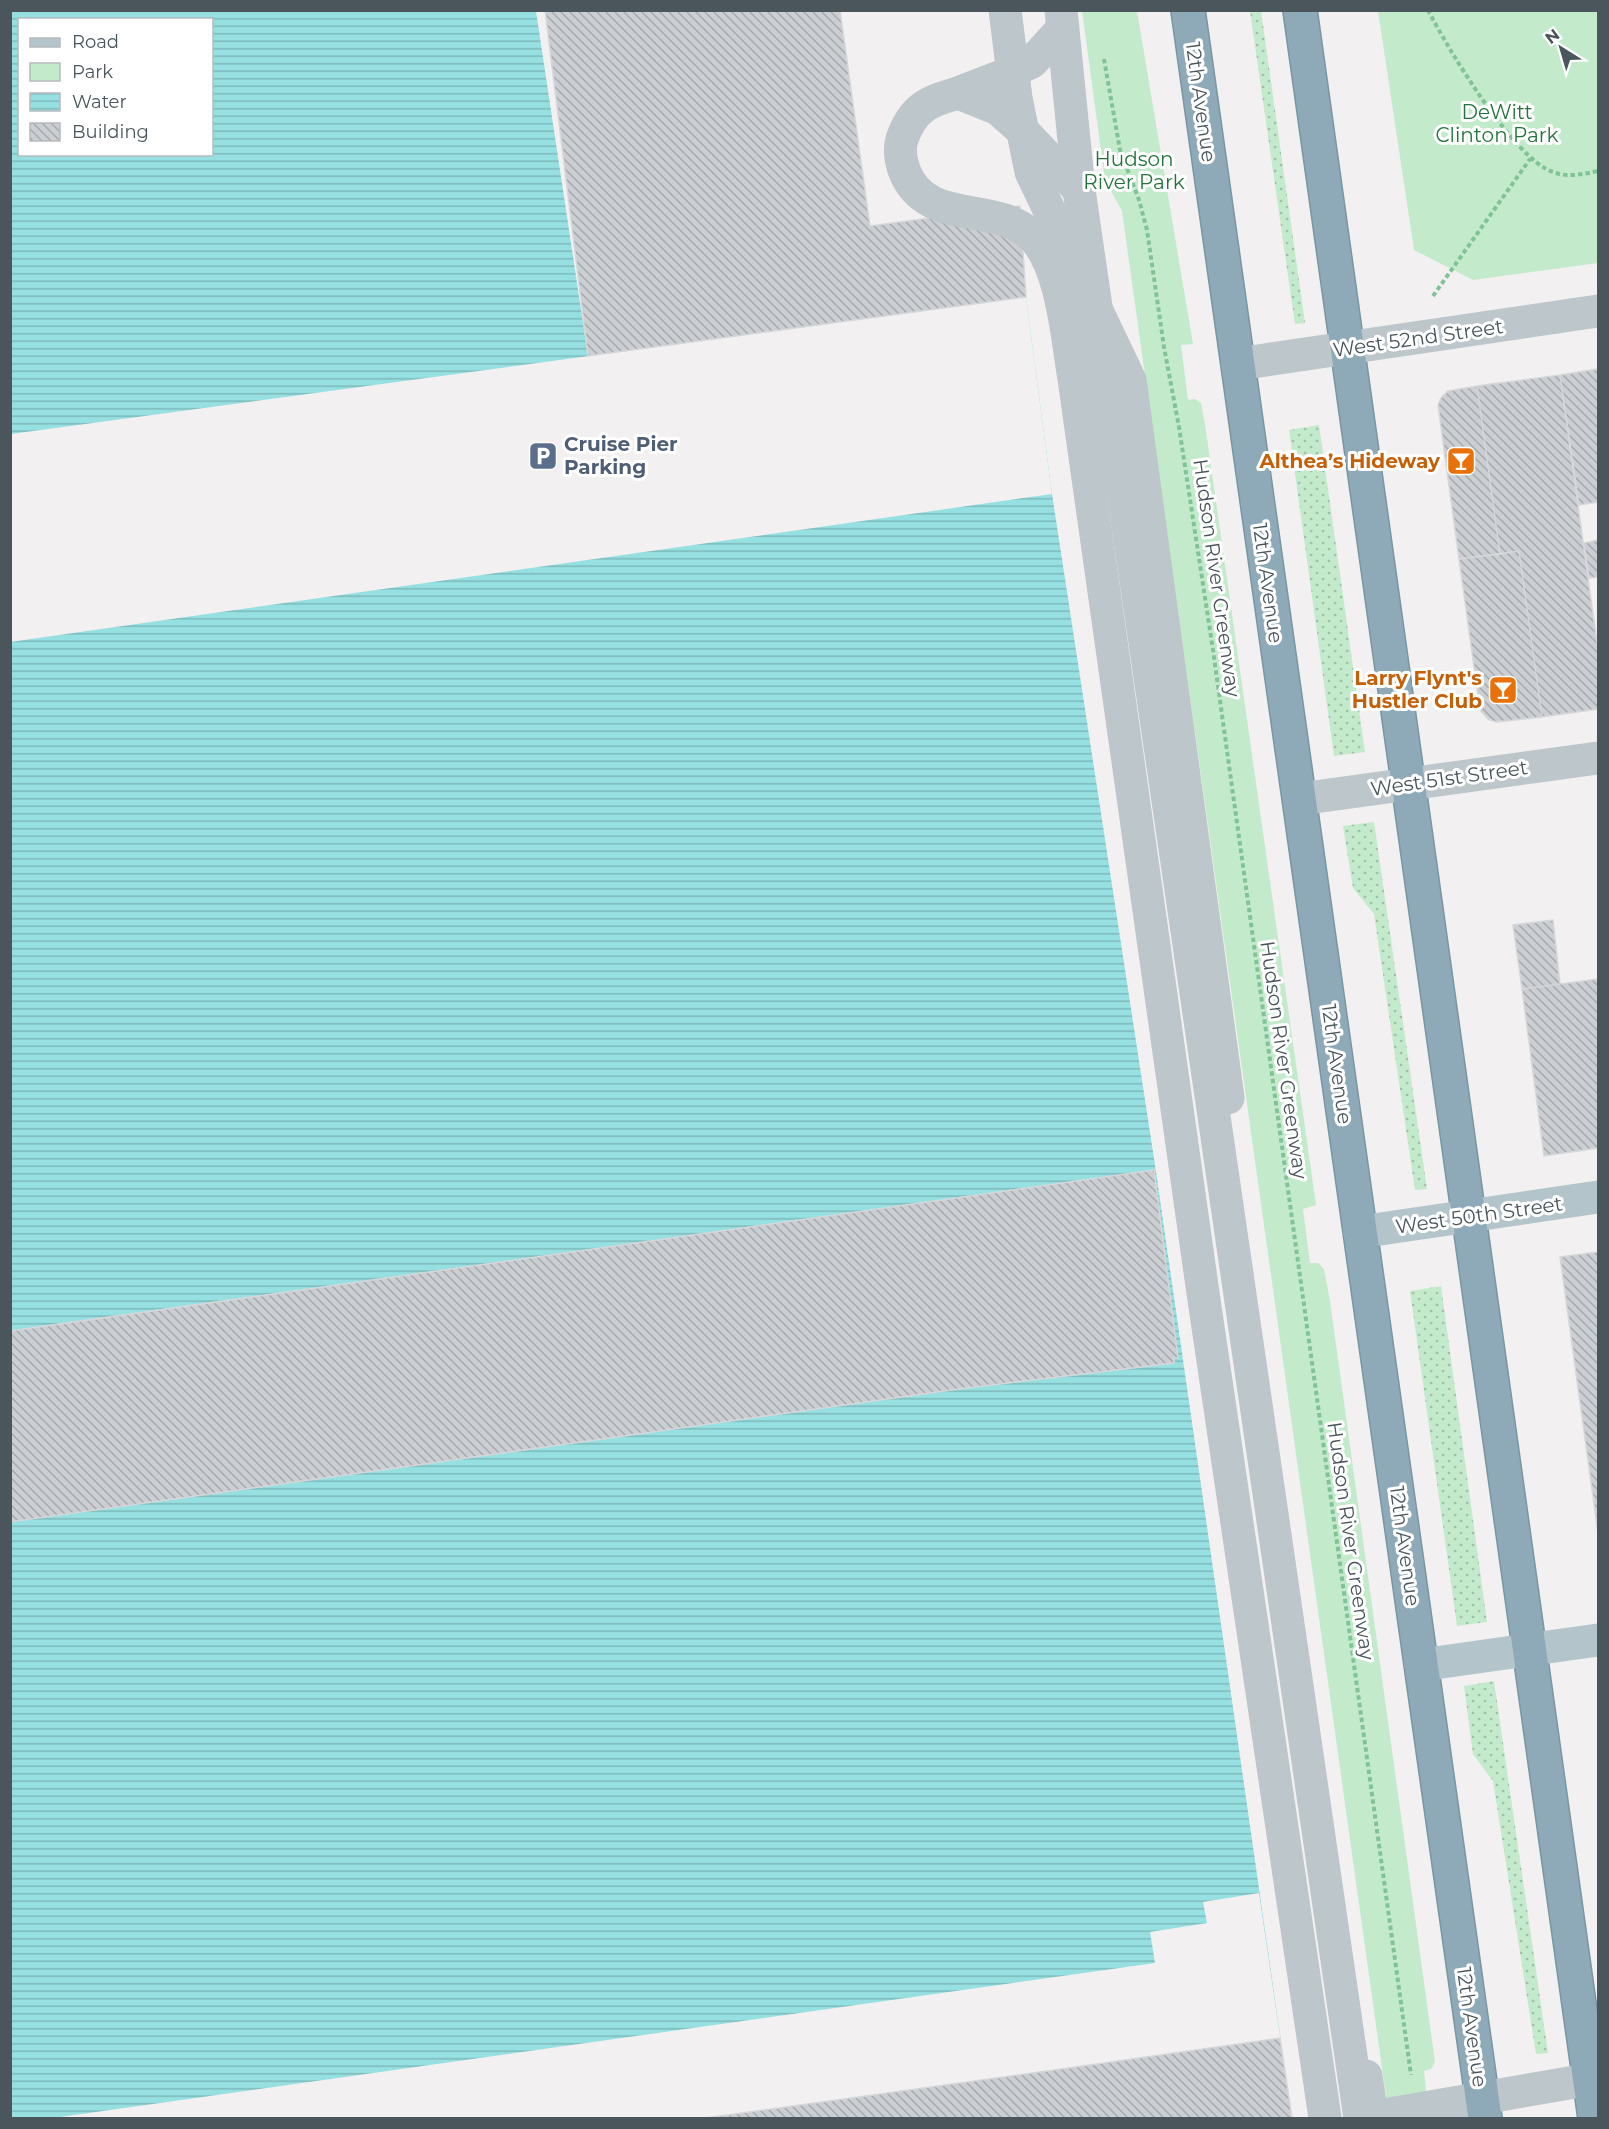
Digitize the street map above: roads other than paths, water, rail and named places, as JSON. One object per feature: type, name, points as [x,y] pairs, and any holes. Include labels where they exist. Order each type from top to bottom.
[{"type":"highway","name":"12th Avenue","points":[[1188,10],[1484,2108]]},
{"type":"highway","points":[[1300,10],[1528,1648],[1594,2079],[1595,2118]]},
{"type":"main road","name":"West 50th Street","points":[[1360,1232],[1599,1197]]},
{"type":"main road","points":[[1421,1665],[1528,1648],[1599,1640]]},
{"type":"street","points":[[1005,10],[1016,98],[1031,172],[1130,380],[1366,2118]]},
{"type":"street","points":[[1061,20],[1079,190],[1366,2118]]},
{"type":"street","points":[[1061,20],[1032,62],[958,93],[930,101],[916,112],[907,126],[900,145],[902,163],[907,178],[916,189],[939,207],[1008,221],[1029,234],[1047,258],[1059,289],[1074,378],[1206,1312],[1325,2118]]},
{"type":"street","points":[[958,93],[998,109],[1023,131],[1079,190]]},
{"type":"street","name":"West 52nd Street","points":[[1238,364],[1599,312]]},
{"type":"street","name":"West 51st Street","points":[[1300,799],[1599,758]]},
{"type":"street","points":[[1366,2118],[1415,2110],[1484,2108],[1594,2079]]},
{"type":"water","points":[[11,11],[536,11],[588,356],[1026,297],[1052,494],[1155,1165],[1292,2118],[11,2118]]},
{"type":"place","name":"Cruise Pier Parking","points":[[543,456]]},
{"type":"place","name":"Althea’s Hideway","points":[[1461,461]]},
{"type":"place","name":"Larry Flynt's Hustler Club","points":[[1503,690]]},
{"type":"park label","name":"DeWitt Clinton Park","points":[[1497,124]]},
{"type":"park label","name":"Hudson River Park","points":[[1134,170]]}]
